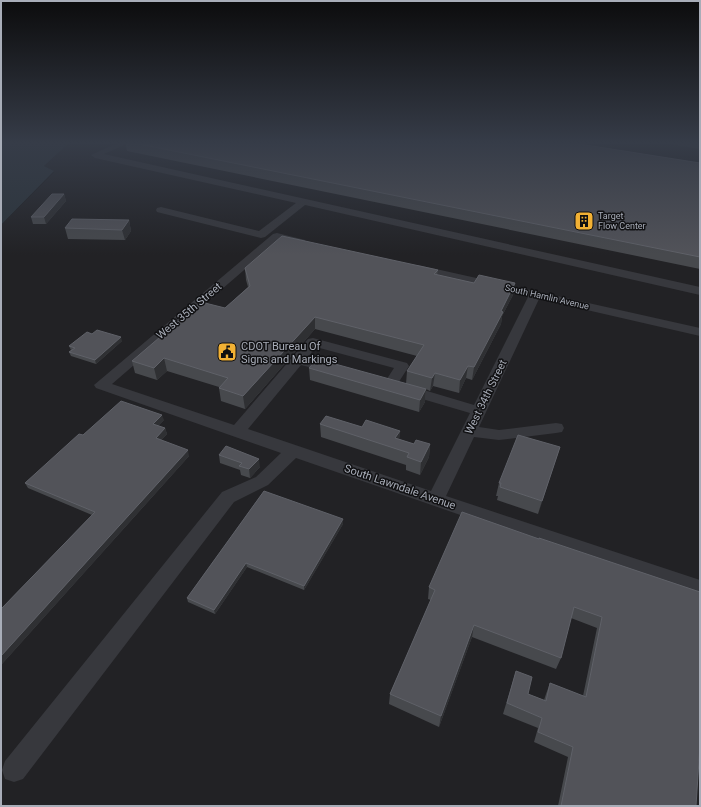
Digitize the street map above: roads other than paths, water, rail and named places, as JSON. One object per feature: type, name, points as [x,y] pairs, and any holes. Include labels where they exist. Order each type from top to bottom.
[{"type":"street","points":[[205,180],[700,291]]},
{"type":"street","points":[[161,210],[261,235],[304,202]]},
{"type":"street","name":"West 35th Street","points":[[101,385],[277,236],[315,245]]},
{"type":"street","name":"South Hamlin Avenue","points":[[406,266],[700,332]]},
{"type":"street","name":"West 34th Street","points":[[436,499],[535,295]]},
{"type":"street","points":[[237,432],[313,342],[402,366],[390,386]]},
{"type":"street","points":[[298,360],[344,373]]},
{"type":"street","points":[[374,381],[479,411]]},
{"type":"street","name":"South Lawndale Avenue","points":[[101,385],[700,589]]},
{"type":"street","points":[[469,431],[499,435],[556,428]]},
{"type":"street","points":[[14,770],[228,497],[262,481],[293,451]]},
{"type":"place","name":"Target Flow Center","points":[[584,221]]},
{"type":"place","name":"CDOT Bureau Of Signs and Markings","points":[[227,352]]}]
